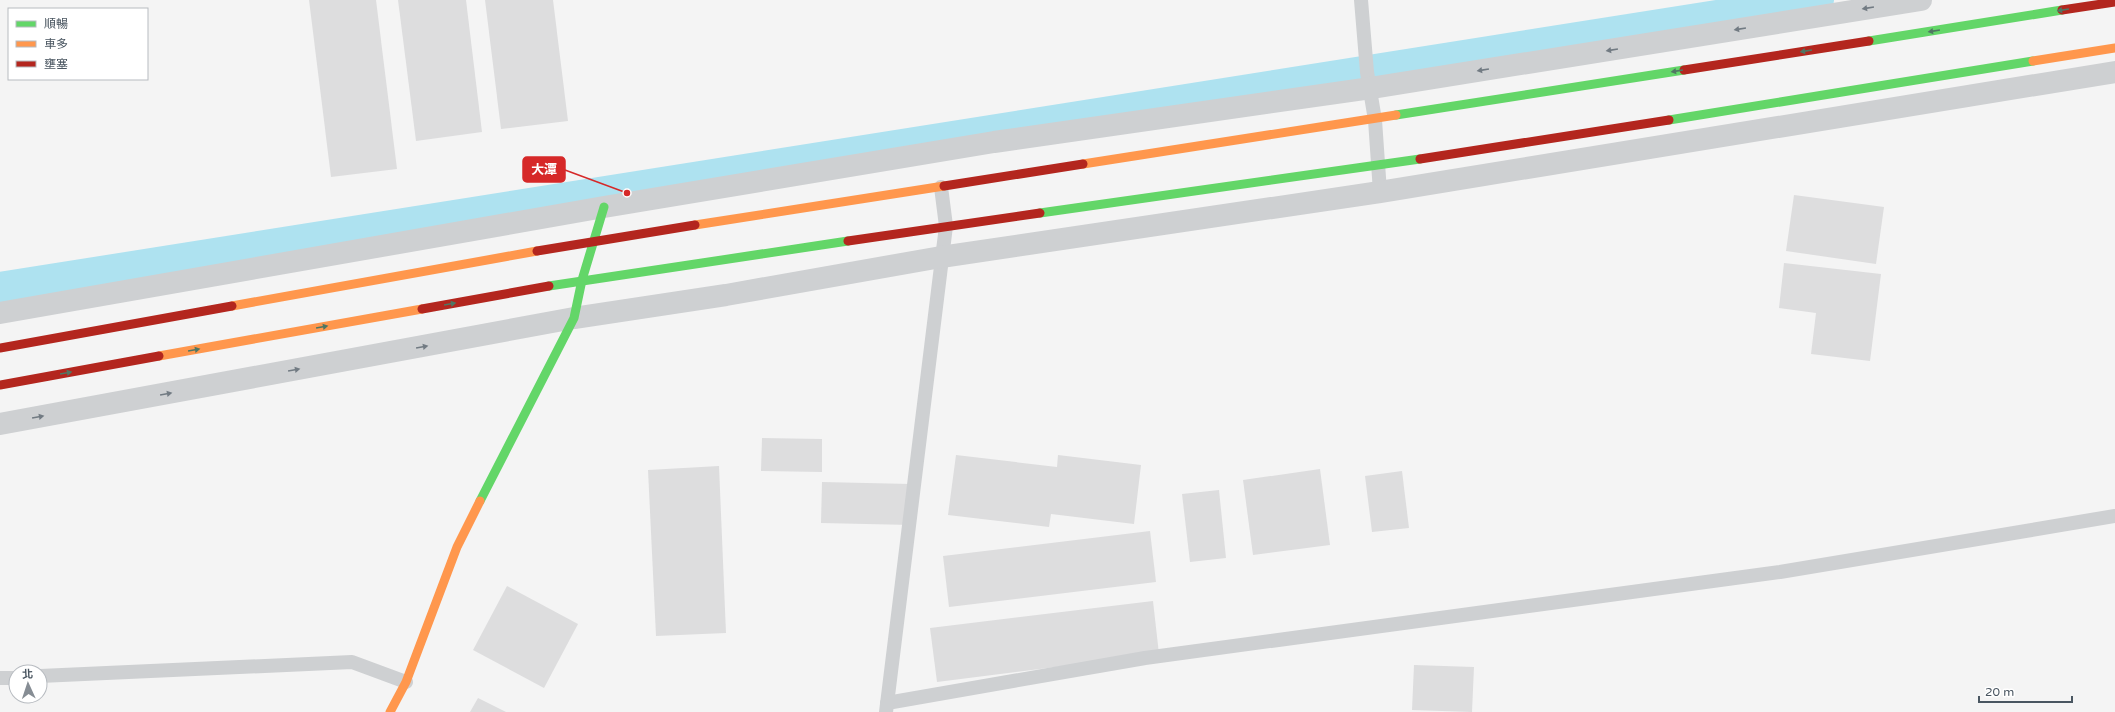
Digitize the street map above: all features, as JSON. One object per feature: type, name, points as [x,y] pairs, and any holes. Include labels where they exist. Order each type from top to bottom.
[{"type":"main road","points":[[0,348],[593,241],[1375,120],[2115,2]]},
{"type":"main road","points":[[0,385],[582,280],[946,226],[1379,166],[2115,48]]},
{"type":"main road","points":[[390,712],[406,682],[458,547],[574,318],[582,280],[604,207]]},
{"type":"street","points":[[0,313],[604,207],[1369,80],[1921,0]]},
{"type":"street","points":[[0,424],[574,318],[726,295],[942,257],[1380,192],[2115,72]]},
{"type":"lane","points":[[1361,0],[1369,80],[1375,120],[1380,192]]},
{"type":"lane","points":[[941,187],[946,226],[887,708],[1145,658],[1780,572],[2115,516]]},
{"type":"lane","points":[[48,676],[352,662],[406,682]]},
{"type":"building","points":[[309,0],[376,0],[397,169],[331,177]]},
{"type":"building","points":[[398,0],[466,0],[482,132],[416,141]]},
{"type":"building","points":[[485,0],[553,0],[568,121],[501,129]]},
{"type":"building","points":[[1794,195],[1884,207],[1876,264],[1786,251]]},
{"type":"building","points":[[1784,263],[1881,274],[1870,361],[1811,354],[1816,313],[1779,308]]},
{"type":"building","points":[[762,438],[822,439],[822,472],[761,471]]},
{"type":"building","points":[[956,455],[1057,467],[1058,455],[1141,465],[1134,524],[1051,514],[1049,527],[948,515]]},
{"type":"building","points":[[719,466],[726,633],[656,636],[648,470]]},
{"type":"building","points":[[1320,469],[1330,545],[1253,555],[1243,480]]},
{"type":"building","points":[[1402,471],[1409,528],[1372,532],[1365,476]]},
{"type":"building","points":[[822,482],[911,484],[911,525],[821,523]]},
{"type":"building","points":[[1219,490],[1226,558],[1190,562],[1182,494]]},
{"type":"building","points":[[1150,531],[1156,582],[949,607],[943,556]]},
{"type":"building","points":[[507,586],[578,624],[544,688],[473,650]]},
{"type":"building","points":[[1153,601],[1159,654],[937,682],[930,628]]},
{"type":"building","points":[[1414,665],[1474,667],[1472,712],[1412,710]]},
{"type":"building","points":[[478,698],[506,712],[470,712]]},
{"type":"waterway","points":[[0,288],[1818,0]]},
{"type":"traffic: fast","points":[[1869,41],[2062,10]]},
{"type":"traffic: fast","points":[[1669,120],[2033,61]]},
{"type":"traffic: fast","points":[[1396,115],[1684,70]]},
{"type":"traffic: fast","points":[[1040,213],[1420,159]]},
{"type":"traffic: fast","points":[[480,501],[574,318],[582,280],[604,207]]},
{"type":"traffic: fast","points":[[549,286],[848,241]]},
{"type":"traffic: slow","points":[[2033,61],[2115,48]]},
{"type":"traffic: slow","points":[[1083,164],[1396,115]]},
{"type":"traffic: slow","points":[[695,225],[944,186]]},
{"type":"traffic: slow","points":[[232,306],[537,251]]},
{"type":"traffic: slow","points":[[159,356],[422,309]]},
{"type":"traffic: slow","points":[[390,712],[406,682],[457,547],[480,501]]},
{"type":"traffic: jam","points":[[2062,10],[2115,2]]},
{"type":"traffic: jam","points":[[1684,70],[1869,41]]},
{"type":"traffic: jam","points":[[1420,159],[1669,120]]},
{"type":"traffic: jam","points":[[944,186],[1083,164]]},
{"type":"traffic: jam","points":[[848,241],[1040,213]]},
{"type":"traffic: jam","points":[[537,251],[695,225]]},
{"type":"traffic: jam","points":[[422,309],[549,286]]},
{"type":"traffic: jam","points":[[0,348],[232,306]]},
{"type":"traffic: jam","points":[[0,385],[159,356]]},
{"type":"place","name":"大潭","points":[[627,193]]}]
